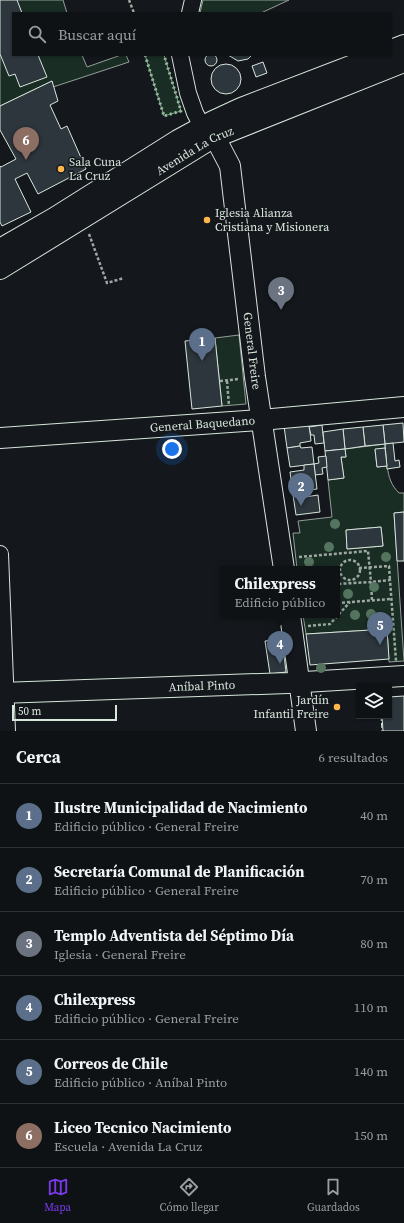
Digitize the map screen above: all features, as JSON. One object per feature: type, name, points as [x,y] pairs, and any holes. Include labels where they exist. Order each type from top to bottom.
[{"type":"main road","points":[[392,50],[404,45]]},
{"type":"main road","name":"Avenida La Cruz","points":[[0,268],[83,219],[241,108],[376,56]]},
{"type":"main road","name":"Avenida La Cruz","points":[[0,249],[206,132],[404,62]]},
{"type":"main road","name":"General Freire","points":[[206,132],[225,155],[230,166],[261,420],[283,563]]},
{"type":"main road","name":"General Baquedano","points":[[0,438],[261,420],[404,407]]},
{"type":"main road","points":[[291,621],[306,731]]},
{"type":"main road","name":"Aníbal Pinto","points":[[3,692],[299,682],[400,676]]},
{"type":"street","points":[[190,12],[193,0]]},
{"type":"street","points":[[180,56],[194,113],[206,132]]},
{"type":"street","points":[[0,554],[3,692],[7,731]]},
{"type":"path","points":[[129,0],[134,12]]},
{"type":"path","points":[[83,219],[107,283],[124,278]]},
{"type":"path","points":[[227,381],[231,422]]},
{"type":"path","points":[[283,563],[368,551],[372,600]]},
{"type":"path","points":[[348,553],[348,560]]},
{"type":"path","points":[[340,566],[342,563],[348,560],[355,561],[359,568],[356,578],[350,582]]},
{"type":"path","points":[[359,568],[389,566],[391,599],[400,676]]},
{"type":"path","points":[[340,574],[342,577],[350,582]]},
{"type":"path","points":[[340,584],[390,580]]},
{"type":"path","points":[[340,603],[391,599]]},
{"type":"path","points":[[340,613],[350,602]]},
{"type":"path","points":[[291,621],[330,624],[335,618]]},
{"type":"green space","points":[[0,0],[63,0],[67,12],[12,12],[12,56],[82,56],[87,67],[118,56],[126,56],[129,62],[53,87],[52,81],[0,106]]},
{"type":"green space","points":[[203,0],[289,0],[263,12],[200,12]]},
{"type":"green space","points":[[145,56],[164,56],[181,111],[164,116]]},
{"type":"green space","points":[[239,335],[246,404],[222,406],[215,338]]},
{"type":"green space","points":[[385,444],[385,448],[375,450],[377,467],[387,466],[392,484],[399,493],[404,493],[404,512],[394,513],[404,661],[389,662],[387,629],[306,634],[303,618],[340,618],[340,566],[297,566],[293,533],[300,533],[298,521],[332,517],[328,480],[344,478],[341,457],[346,457],[345,449]],"holes":[[[381,527],[383,546],[347,549],[346,530]]]},
{"type":"building","points":[[0,0],[17,0],[22,12],[12,12],[12,56],[38,56],[47,77],[20,87],[15,74],[9,76],[0,54]]},
{"type":"building","points":[[207,56],[215,56],[217,60],[215,64],[211,66],[207,64],[205,60]]},
{"type":"building","points":[[230,56],[251,56],[248,59],[238,61]]},
{"type":"building","points":[[263,62],[267,73],[256,77],[252,66]]},
{"type":"building","points":[[226,64],[232,65],[240,73],[240,85],[232,93],[226,94],[220,93],[212,85],[211,79],[212,73],[220,65]]},
{"type":"building","points":[[52,81],[58,101],[50,105],[61,129],[67,126],[86,169],[38,194],[27,173],[15,179],[31,212],[2,226],[0,222],[0,166],[1,167],[16,159],[0,130],[0,106]]},
{"type":"building","points":[[215,338],[222,406],[192,409],[185,341]]},
{"type":"building","points":[[403,423],[404,442],[385,444],[383,425]]},
{"type":"building","points":[[309,424],[311,441],[300,443],[300,446],[287,448],[284,426]]},
{"type":"building","points":[[322,425],[324,443],[315,444],[314,435],[311,435],[309,427]]},
{"type":"building","points":[[383,425],[385,444],[365,446],[363,427]]},
{"type":"building","points":[[363,427],[365,446],[345,449],[343,429]]},
{"type":"building","points":[[343,429],[345,449],[325,451],[323,432]]},
{"type":"building","points":[[393,443],[395,461],[399,460],[400,467],[387,469],[385,444]]},
{"type":"building","points":[[300,446],[301,448],[312,447],[314,464],[290,467],[287,448]]},
{"type":"building","points":[[385,448],[387,466],[377,467],[375,449]]},
{"type":"building","points":[[345,449],[346,457],[341,457],[344,478],[328,480],[325,451]]},
{"type":"building","points":[[326,456],[327,467],[322,468],[323,474],[315,475],[314,464],[319,463],[318,457]]},
{"type":"building","points":[[314,464],[317,489],[304,491],[304,494],[293,495],[290,472],[304,470],[304,465]]},
{"type":"building","points":[[304,494],[305,497],[318,495],[320,512],[296,515],[293,495]]},
{"type":"building","points":[[404,512],[404,561],[397,561],[394,513]]},
{"type":"building","points":[[381,527],[383,546],[347,549],[346,530]]},
{"type":"building","points":[[387,629],[389,659],[310,665],[306,634]]},
{"type":"building","points":[[282,639],[286,672],[270,674],[265,641]]},
{"type":"building","points":[[404,696],[404,731],[383,731],[382,719],[392,719],[392,697]]},
{"type":"hedge","points":[[145,56],[164,116],[181,111],[164,56]]},
{"type":"fence","points":[[381,719],[382,731]]},
{"type":"place","name":"Liceo Tecnico Nacimiento","points":[[26,160]]},
{"type":"place","name":"Sala Cuna La Cruz","points":[[61,169]]},
{"type":"place","name":"Iglesia Alianza Cristiana y Misionera","points":[[207,220]]},
{"type":"place","name":"Templo Adventista del Séptimo Día","points":[[281,310]]},
{"type":"place","name":"Ilustre Municipalidad de Nacimiento","points":[[202,361]]},
{"type":"place","name":"Secretaría Comunal de Planificación","points":[[301,506]]},
{"type":"place","name":"Correos de Chile","points":[[380,645]]},
{"type":"place","name":"Chilexpress","points":[[280,664]]},
{"type":"place","name":"Jardín Infantil Freire","points":[[337,707]]}]
